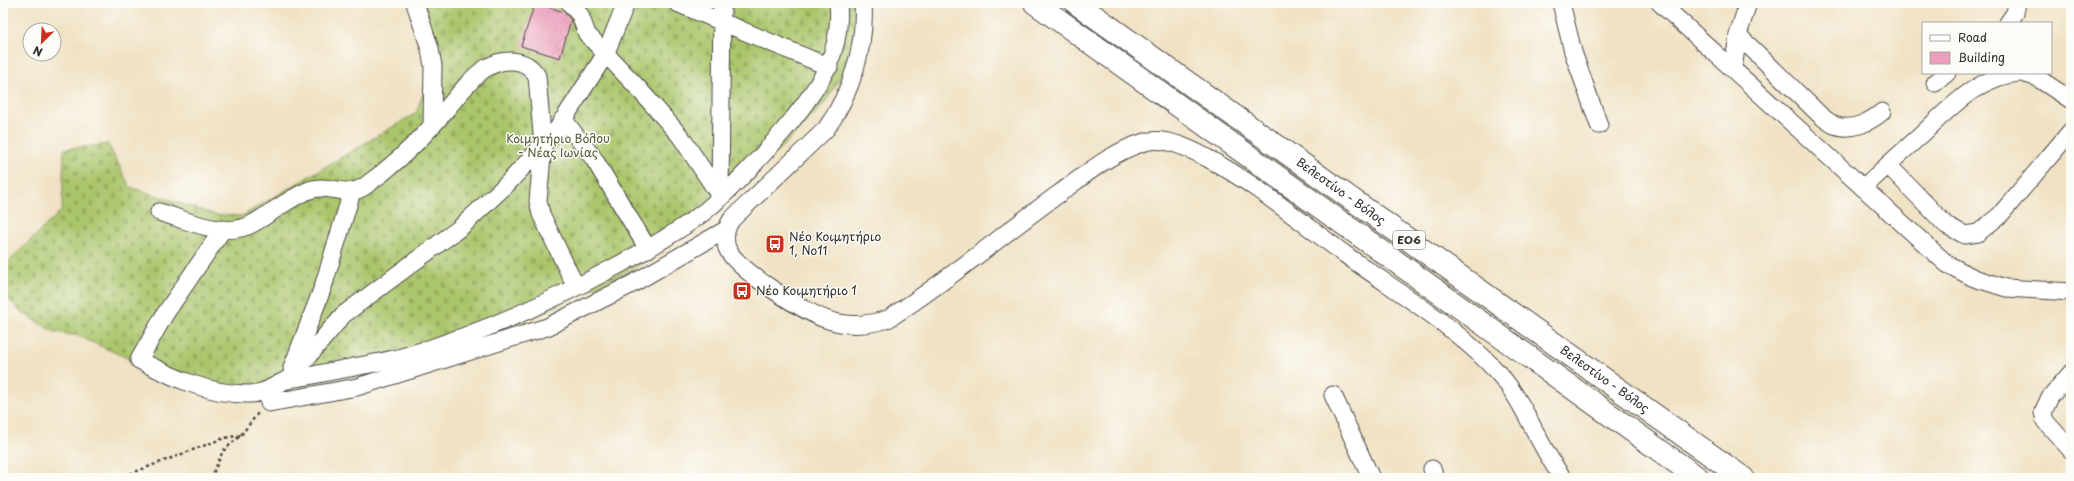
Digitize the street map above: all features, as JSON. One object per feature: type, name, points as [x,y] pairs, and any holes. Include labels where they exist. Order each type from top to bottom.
[{"type":"highway","name":"Βελεστίνο - Βόλος","points":[[1034,3],[1698,478]]},
{"type":"highway","name":"Βελεστίνο - Βόλος","points":[[1076,3],[1743,478]]},
{"type":"street","points":[[414,3],[430,48],[433,66],[432,126]]},
{"type":"street","points":[[570,3],[580,15],[586,34],[638,88],[680,137],[720,196]]},
{"type":"street","points":[[288,380],[344,315],[461,227],[508,183],[543,145],[563,119],[605,55],[626,3]]},
{"type":"street","points":[[677,3],[828,67]]},
{"type":"street","points":[[720,196],[722,3]]},
{"type":"street","points":[[223,229],[166,314],[139,360],[167,374],[221,393],[248,395],[266,392],[288,380],[400,357],[520,315],[576,288],[648,248],[704,211],[720,196],[781,134],[817,87],[828,67],[835,48],[840,23],[838,3]]},
{"type":"street","points":[[863,3],[862,32],[855,66],[835,115],[826,129],[732,219],[727,229],[726,240],[728,248],[734,258],[792,302],[829,320],[855,325],[871,324],[888,319],[908,307],[1020,222],[1114,156],[1148,141],[1161,141],[1188,149],[1208,158],[1250,185],[1449,329],[1471,347],[1500,375],[1518,400],[1538,439],[1563,478]]},
{"type":"street","points":[[1561,3],[1573,52],[1599,125]]},
{"type":"street","points":[[1660,3],[1947,264],[1974,278],[2006,288],[2071,292]]},
{"type":"street","points":[[1733,69],[1738,35],[1748,3]]},
{"type":"street","points":[[2009,22],[2015,13],[2017,3]]},
{"type":"street","points":[[1738,35],[1821,116],[1834,125],[1844,127],[1863,125],[1882,112]]},
{"type":"street","points":[[159,212],[223,229],[243,229],[307,191],[330,187],[352,192],[364,186],[398,158],[432,126],[484,69],[500,61],[522,62],[533,70],[537,76],[543,145],[538,201],[546,226],[576,288]]},
{"type":"street","points":[[1863,188],[1962,97],[1988,81],[2006,74]]},
{"type":"street","points":[[2025,74],[2036,77],[2071,100]]},
{"type":"street","points":[[563,119],[594,159],[648,248]]},
{"type":"street","points":[[1888,165],[1946,225],[1965,235],[1978,233],[2000,215],[2071,131]]},
{"type":"street","points":[[288,380],[323,287],[352,192]]},
{"type":"street","points":[[269,403],[357,387],[547,326],[632,284],[727,229]]},
{"type":"street","points":[[2071,373],[2050,397],[2042,412],[2045,421],[2071,450]]},
{"type":"street","points":[[1333,395],[1371,478]]},
{"type":"path","points":[[212,478],[224,451],[241,435],[255,416],[269,403]]},
{"type":"path","points":[[119,478],[224,438],[241,435]]},
{"type":"green space","name":"Κοιμητήριο Βόλου - Νέας Ιωνίας","points":[[410,3],[855,3],[856,41],[845,69],[825,103],[751,178],[697,224],[636,267],[535,317],[428,355],[302,380],[269,396],[148,371],[125,357],[78,336],[52,331],[19,310],[3,293],[3,267],[62,210],[64,149],[108,144],[130,187],[216,215],[242,216],[416,113],[425,88],[426,60]]},
{"type":"building","points":[[535,3],[564,12],[571,20],[560,58],[521,46]]},
{"type":"place","name":"Νέο Κοιμητήριο 1, Νο11","points":[[775,244]]},
{"type":"place","name":"Νέο Κοιμητήριο 1","points":[[742,291]]}]
